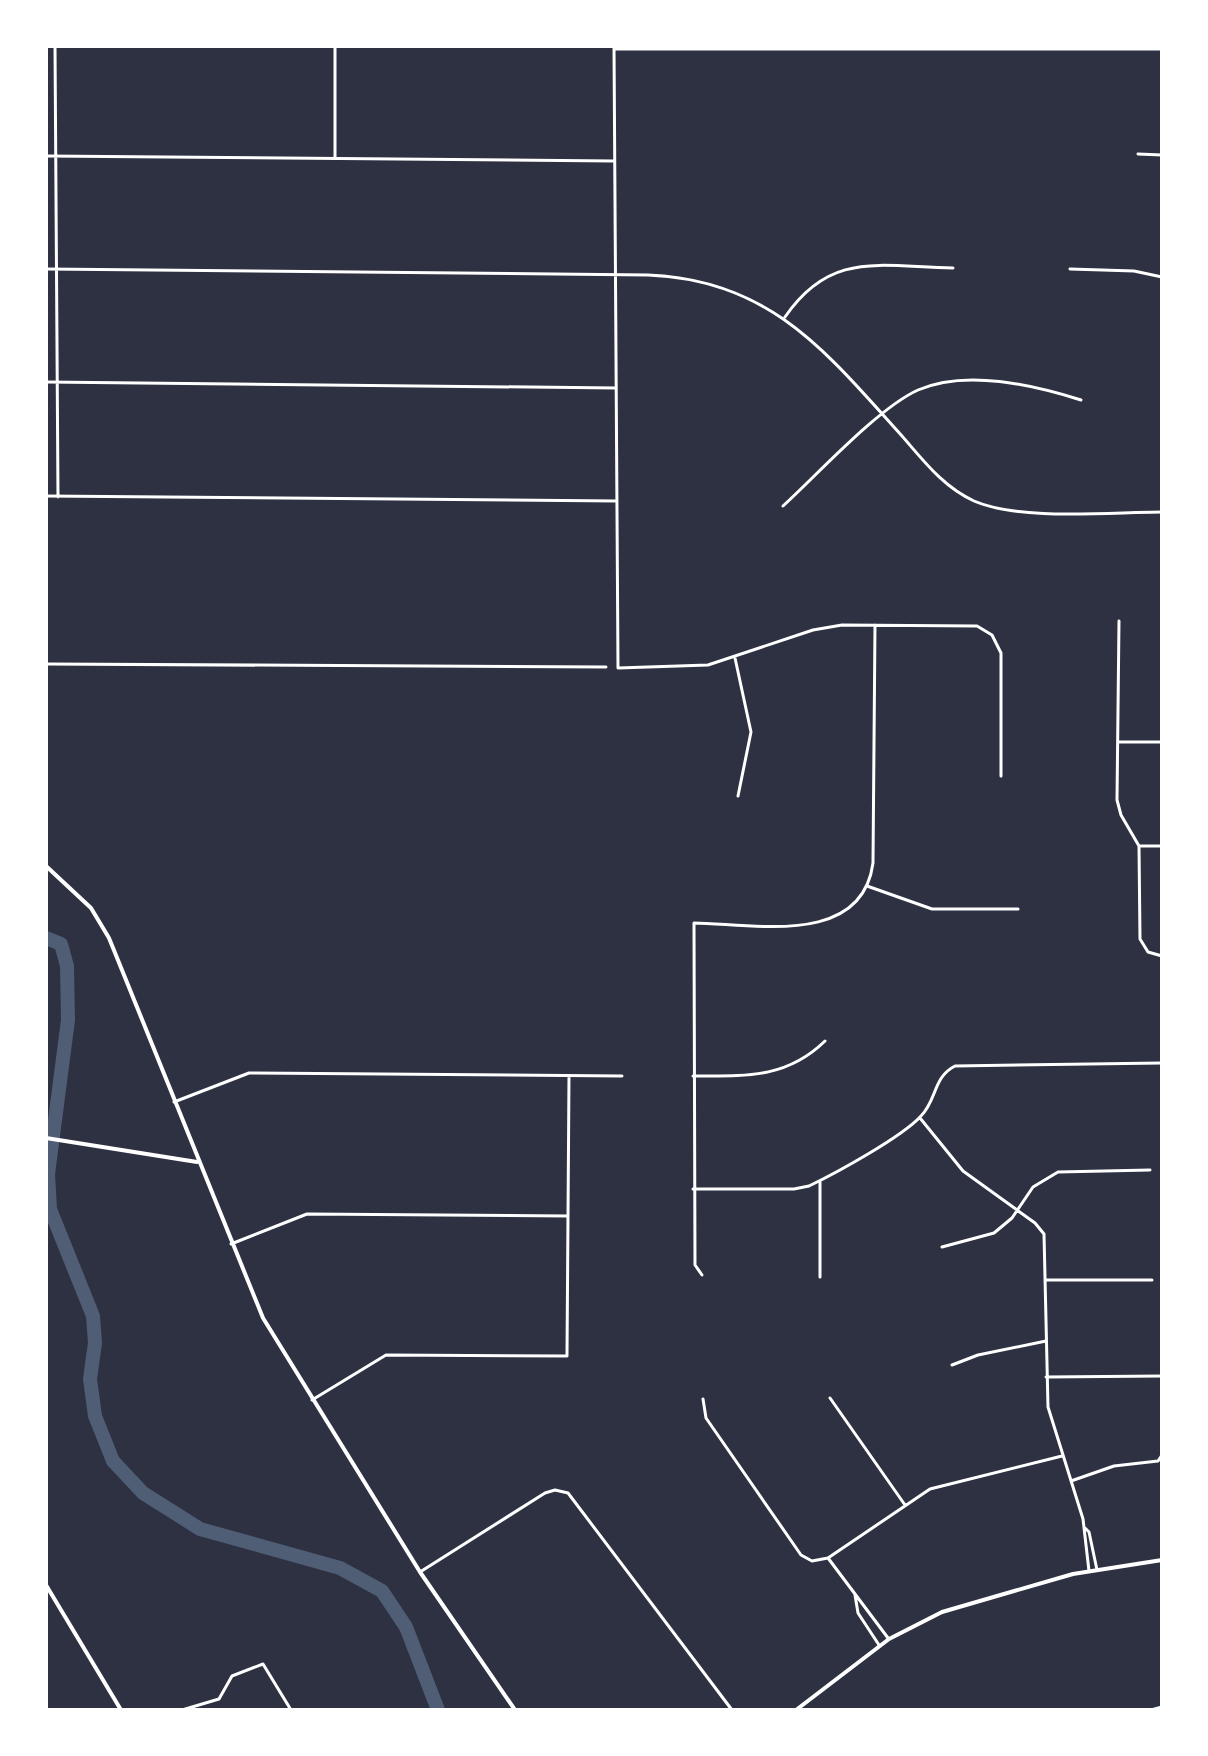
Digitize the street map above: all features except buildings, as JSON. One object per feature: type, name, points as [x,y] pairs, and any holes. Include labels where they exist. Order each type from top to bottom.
[{"type":"street","points":[[55,46],[58,497]]},
{"type":"street","points":[[335,46],[335,159]]},
{"type":"street","points":[[1001,776],[1001,653],[992,635],[968,625],[875,624],[813,630],[735,658],[686,667],[618,668],[614,48],[954,46],[1162,49]]},
{"type":"street","points":[[1138,154],[1162,155]]},
{"type":"street","points":[[46,156],[615,161]]},
{"type":"street","points":[[785,317],[811,285],[841,269],[953,268]]},
{"type":"street","points":[[46,269],[615,275],[664,276],[707,282],[748,296],[785,317],[815,341],[941,479],[958,492],[986,506],[1017,512],[1162,512]]},
{"type":"street","points":[[1070,269],[1134,271],[1162,277]]},
{"type":"street","points":[[46,382],[616,388]]},
{"type":"street","points":[[783,506],[882,415],[916,391],[951,382],[1008,383],[1081,400]]},
{"type":"street","points":[[46,496],[617,501]]},
{"type":"street","points":[[1119,621],[1119,808],[1139,846],[1140,939],[1148,952],[1162,956]]},
{"type":"street","points":[[702,1275],[695,1265],[693,1189],[694,923],[824,922],[849,909],[867,886],[873,863],[875,624]]},
{"type":"street","points":[[735,658],[751,732],[738,796]]},
{"type":"street","points":[[46,664],[606,667]]},
{"type":"street","points":[[1118,742],[1162,742]]},
{"type":"street","points":[[1139,846],[1162,846]]},
{"type":"street","points":[[46,866],[79,895],[101,923],[263,1318],[420,1572],[515,1710]]},
{"type":"street","points":[[867,886],[932,909],[1018,909]]},
{"type":"street","points":[[693,1076],[772,1074],[796,1064],[825,1041]]},
{"type":"street","points":[[693,1189],[794,1189],[820,1181],[920,1118],[943,1074],[964,1064],[1162,1063]]},
{"type":"street","points":[[174,1102],[249,1073],[622,1076]]},
{"type":"street","points":[[312,1400],[386,1355],[567,1356],[569,1076]]},
{"type":"street","points":[[920,1118],[963,1171],[1044,1234],[1048,1407],[1085,1528],[1089,1532],[1097,1570]]},
{"type":"street","points":[[46,1138],[197,1162]]},
{"type":"street","points":[[942,1247],[988,1236],[1017,1211],[1033,1187],[1058,1172],[1150,1170]]},
{"type":"street","points":[[820,1181],[820,1277]]},
{"type":"street","points":[[231,1244],[307,1214],[568,1216]]},
{"type":"street","points":[[1046,1280],[1152,1280]]},
{"type":"street","points":[[952,1365],[978,1355],[1046,1341]]},
{"type":"street","points":[[1046,1377],[1162,1376]]},
{"type":"street","points":[[830,1398],[905,1505]]},
{"type":"street","points":[[703,1399],[706,1418],[801,1555],[812,1561],[828,1558],[905,1505],[941,1485],[1062,1456]]},
{"type":"street","points":[[1071,1481],[1114,1466],[1158,1461],[1162,1455]]},
{"type":"street","points":[[420,1572],[545,1493],[568,1493],[732,1710]]},
{"type":"street","points":[[1085,1528],[1082,1536],[1089,1571]]},
{"type":"street","points":[[828,1558],[889,1639]]},
{"type":"street","points":[[796,1710],[889,1639],[942,1612],[1089,1571],[1162,1560]]},
{"type":"street","points":[[46,1585],[121,1710]]},
{"type":"street","points":[[855,1595],[858,1613],[880,1646]]},
{"type":"street","points":[[182,1710],[219,1699],[232,1676],[263,1664],[291,1710]]},
{"type":"street","points":[[1151,1710],[1162,1707]]},
{"type":"waterway","points":[[46,938],[61,944],[67,966],[68,1020],[48,1174],[50,1209],[93,1316],[95,1343],[90,1379],[95,1416],[113,1461],[143,1493],[200,1529],[340,1568],[382,1591],[406,1627],[438,1710]]}]
